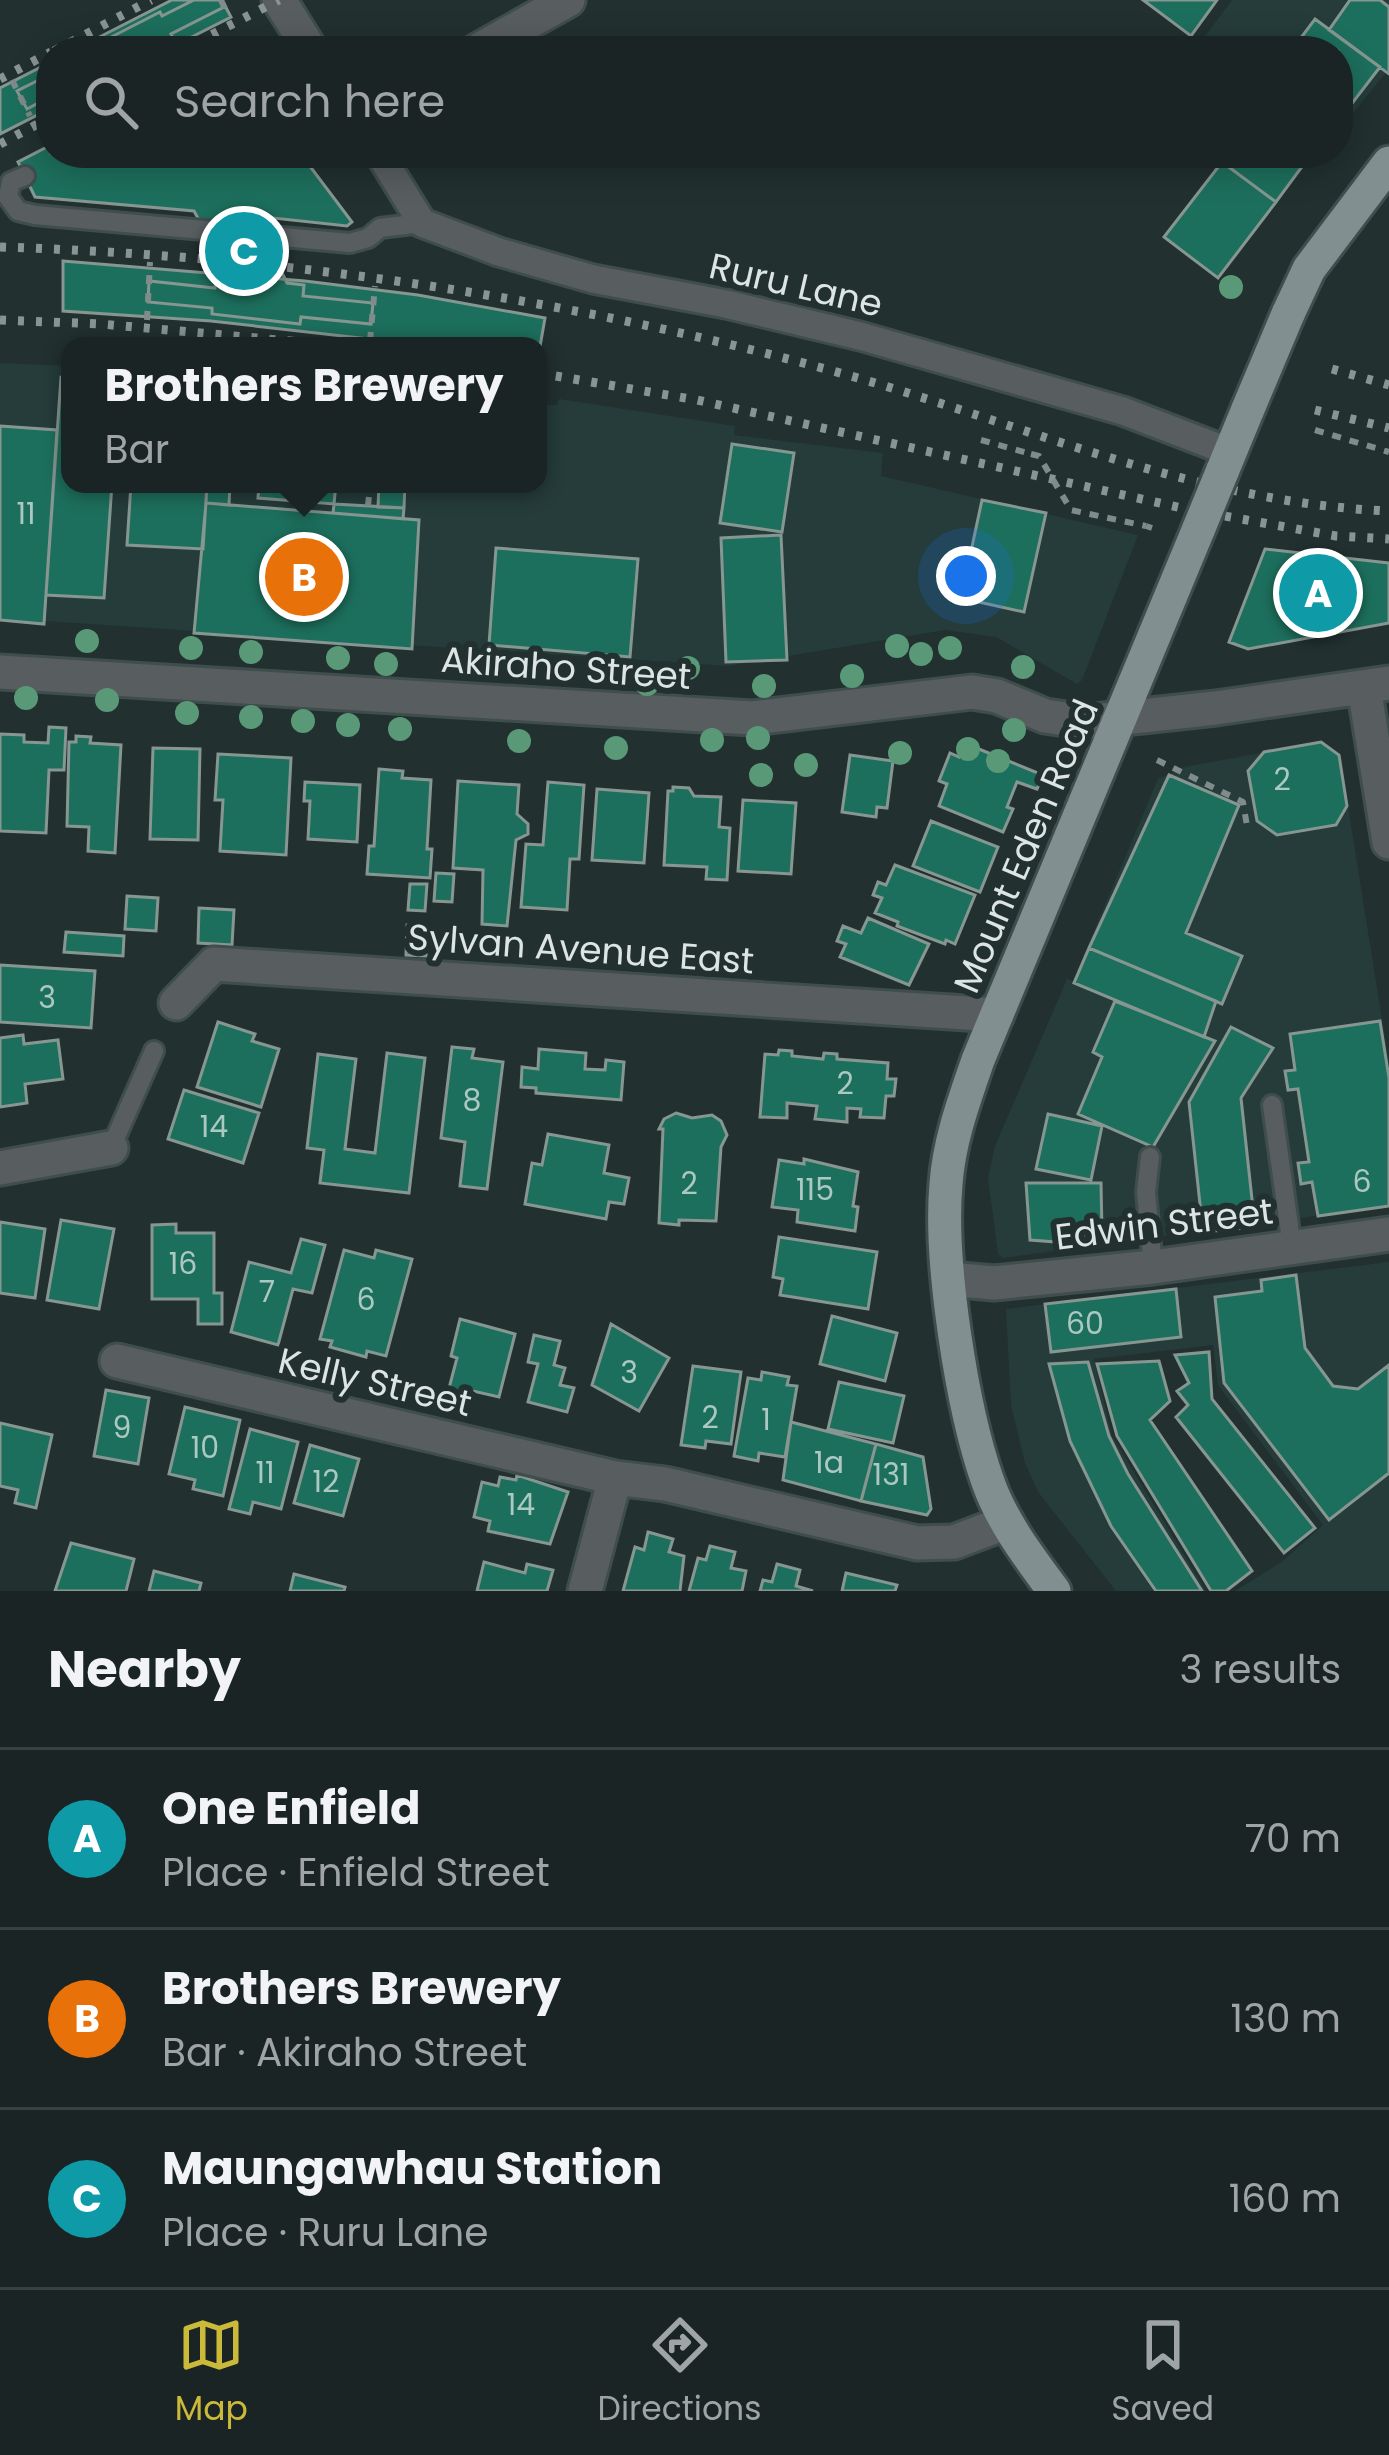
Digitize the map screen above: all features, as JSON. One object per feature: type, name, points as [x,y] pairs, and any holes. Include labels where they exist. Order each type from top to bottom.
[{"type":"main road","name":"Mount Eden Road","points":[[1054,1591],[1007,1522],[988,1483],[978,1446],[949,1279],[946,1185],[951,1145],[997,1015],[1288,314],[1309,269],[1389,163]]},
{"type":"street","points":[[279,0],[302,36]]},
{"type":"street","points":[[504,36],[568,0]]},
{"type":"street","points":[[388,168],[422,223]]},
{"type":"street","name":"Ruru Lane","points":[[422,223],[593,279],[860,335],[1123,411],[1226,462]]},
{"type":"street","name":"Akiraho Street","points":[[0,672],[752,718],[972,692],[1063,719],[1122,719],[1377,685]]},
{"type":"street","points":[[1377,685],[1389,842]]},
{"type":"street","name":"Sylvan Avenue East","points":[[176,1003],[214,964],[997,1015]]},
{"type":"street","points":[[0,1168],[111,1148]]},
{"type":"street","name":"Edwin Street","points":[[949,1279],[994,1283],[1153,1267],[1389,1234]]},
{"type":"street","name":"Kelly Street","points":[[117,1361],[615,1478],[665,1484],[917,1543],[954,1542],[1007,1522]]},
{"type":"street","points":[[585,1591],[615,1478]]},
{"type":"lane","points":[[25,176],[11,182],[8,197],[18,211],[35,215],[350,243],[368,238],[380,227],[422,223]]},
{"type":"lane","points":[[111,1148],[154,1051]]},
{"type":"lane","points":[[1272,1105],[1292,1247]]},
{"type":"lane","points":[[1150,1157],[1146,1192],[1153,1267]]},
{"type":"path","points":[[220,0],[227,13]]},
{"type":"path","points":[[12,80],[30,116]]},
{"type":"path","points":[[147,320],[150,262]]},
{"type":"path","points":[[370,337],[376,286]]},
{"type":"path","points":[[1315,430],[1389,452]]},
{"type":"path","points":[[981,440],[1039,455],[1071,510],[1149,527]]},
{"type":"path","points":[[368,506],[369,493]]},
{"type":"path","points":[[1157,760],[1243,802],[1247,826]]},
{"type":"shaded area","points":[[1232,0],[1389,0],[1389,69],[1353,113],[1353,36],[1205,36]]},
{"type":"shaded area","points":[[0,363],[61,366],[61,493],[547,493],[547,405],[557,405],[559,399],[735,426],[734,435],[883,453],[881,476],[1138,535],[1077,684],[996,637],[945,630],[728,666],[0,618]]},
{"type":"shaded area","points":[[1317,743],[1340,756],[1389,1063],[1389,1206],[1003,1258],[998,1254],[988,1178],[995,1146],[1067,979],[1073,981],[1158,779],[1184,767]]},
{"type":"shaded area","points":[[1389,1262],[1389,1591],[1235,1591],[1283,1561],[1323,1525],[1218,1385],[1213,1345],[1094,1359],[1112,1436],[1206,1591],[1116,1591],[1038,1492],[1025,1463],[1011,1405],[1006,1309]]},
{"type":"building","points":[[172,0],[222,0],[231,17],[194,36],[101,36]]},
{"type":"building","points":[[194,0],[221,0],[224,7],[172,36],[113,36],[160,12],[162,16]]},
{"type":"building","points":[[1143,0],[1217,0],[1191,36]]},
{"type":"building","points":[[1350,0],[1380,0],[1389,7],[1389,74],[1353,48],[1353,36],[1337,36],[1329,30]]},
{"type":"building","points":[[1315,19],[1338,36],[1302,36]]},
{"type":"building","points":[[1353,47],[1380,67],[1353,102]]},
{"type":"building","points":[[36,70],[36,116],[0,134],[0,88]]},
{"type":"building","points":[[36,82],[36,104],[27,109],[17,91]]},
{"type":"building","points":[[36,153],[36,168],[311,168],[352,222],[347,226],[255,216],[287,283],[304,285],[303,296],[373,303],[371,324],[301,317],[300,324],[148,302],[149,281],[215,288],[216,276],[230,277],[194,211],[35,197],[18,162]]},
{"type":"building","points":[[1217,168],[1230,168],[1276,202],[1218,278],[1164,237]]},
{"type":"building","points":[[1230,168],[1301,168],[1276,202]]},
{"type":"building","points":[[63,261],[305,281],[545,318],[542,337],[352,337],[63,311]]},
{"type":"building","points":[[61,377],[61,493],[111,493],[104,598],[46,595]]},
{"type":"building","points":[[0,426],[57,430],[44,624],[0,620]]},
{"type":"building","points":[[732,444],[794,453],[782,532],[720,523]]},
{"type":"building","points":[[130,493],[206,493],[203,549],[127,545]]},
{"type":"building","points":[[207,493],[230,493],[229,505],[206,503]]},
{"type":"building","points":[[258,493],[335,493],[334,504],[258,498]]},
{"type":"building","points":[[379,493],[405,493],[404,508],[378,507]]},
{"type":"building","points":[[982,500],[1046,513],[1024,612],[961,598]]},
{"type":"building","points":[[206,503],[419,520],[412,649],[194,633]]},
{"type":"building","points":[[334,504],[404,508],[403,519],[333,513]]},
{"type":"building","points":[[781,535],[787,660],[726,662],[721,538]]},
{"type":"building","points":[[496,548],[638,559],[630,657],[489,645]]},
{"type":"building","points":[[1265,549],[1389,563],[1389,623],[1248,649],[1229,642]]},
{"type":"building","points":[[49,727],[66,728],[64,770],[49,770],[46,833],[0,831],[0,734],[48,743]]},
{"type":"building","points":[[76,736],[91,737],[90,743],[121,745],[115,853],[88,851],[89,827],[67,826],[69,742],[76,742]]},
{"type":"building","points":[[1321,742],[1339,755],[1347,806],[1336,825],[1277,835],[1257,821],[1248,771],[1264,752]]},
{"type":"building","points":[[964,743],[1043,775],[1037,789],[1017,782],[1003,832],[939,806],[947,784],[939,781],[950,753],[959,757]]},
{"type":"building","points":[[153,748],[200,749],[198,840],[150,839]]},
{"type":"building","points":[[218,754],[291,758],[286,855],[220,851],[223,800],[215,800]]},
{"type":"building","points":[[850,755],[893,761],[887,808],[877,807],[876,817],[842,812]]},
{"type":"building","points":[[379,769],[403,771],[402,778],[431,780],[430,878],[367,874],[369,846],[374,846]]},
{"type":"building","points":[[1169,775],[1239,805],[1186,933],[1242,956],[1222,1004],[1089,948]]},
{"type":"building","points":[[458,781],[519,785],[517,814],[528,824],[528,834],[516,840],[507,926],[482,924],[483,870],[453,868]]},
{"type":"building","points":[[305,782],[360,785],[357,842],[308,839],[310,801],[304,801]]},
{"type":"building","points":[[548,782],[584,785],[579,859],[570,859],[567,910],[521,907],[526,844],[543,845]]},
{"type":"building","points":[[689,788],[694,796],[721,797],[719,827],[730,828],[727,880],[706,879],[707,867],[664,865],[668,791]]},
{"type":"building","points":[[597,789],[649,793],[644,863],[592,860]]},
{"type":"building","points":[[743,800],[796,803],[791,874],[738,871]]},
{"type":"building","points":[[931,821],[998,847],[980,892],[913,866]]},
{"type":"building","points":[[895,865],[975,895],[955,944],[897,926],[898,922],[875,913],[882,898],[873,895],[878,882],[886,885]]},
{"type":"building","points":[[436,873],[454,874],[452,902],[434,901]]},
{"type":"building","points":[[410,884],[427,884],[425,911],[408,910]]},
{"type":"building","points":[[127,896],[158,898],[156,931],[125,929]]},
{"type":"building","points":[[199,908],[234,910],[232,945],[198,943]]},
{"type":"building","points":[[868,918],[929,944],[909,985],[840,957],[846,944],[837,941],[843,926],[861,933]]},
{"type":"building","points":[[407,925],[428,926],[426,956],[406,955]]},
{"type":"building","points":[[66,932],[124,936],[123,956],[64,952]]},
{"type":"building","points":[[1089,948],[1216,1001],[1204,1037],[1074,983]]},
{"type":"building","points":[[0,965],[95,971],[91,1028],[0,1022]]},
{"type":"building","points":[[1115,1001],[1215,1041],[1153,1147],[1078,1114],[1102,1057],[1093,1052]]},
{"type":"building","points":[[1380,1021],[1389,1078],[1389,1206],[1318,1216],[1312,1182],[1301,1184],[1298,1163],[1309,1162],[1298,1089],[1288,1090],[1285,1071],[1295,1070],[1290,1034]]},
{"type":"building","points":[[218,1022],[255,1034],[252,1041],[279,1049],[261,1107],[197,1087]]},
{"type":"building","points":[[1231,1027],[1273,1048],[1241,1098],[1255,1227],[1203,1232],[1189,1102]]},
{"type":"building","points":[[23,1035],[24,1044],[58,1040],[63,1079],[25,1084],[27,1103],[0,1107],[0,1038]]},
{"type":"building","points":[[452,1047],[474,1049],[472,1058],[503,1062],[487,1189],[460,1186],[465,1142],[441,1138]]},
{"type":"building","points":[[539,1049],[586,1053],[585,1069],[605,1070],[606,1060],[624,1062],[621,1100],[536,1093],[536,1088],[521,1087],[522,1067],[538,1069]]},
{"type":"building","points":[[779,1050],[792,1051],[792,1056],[823,1059],[824,1053],[837,1054],[837,1059],[888,1063],[887,1079],[896,1079],[894,1096],[886,1096],[884,1118],[860,1117],[861,1109],[847,1108],[847,1122],[815,1119],[817,1106],[787,1103],[787,1118],[760,1117],[765,1054],[778,1055]]},
{"type":"building","points":[[387,1053],[425,1058],[409,1193],[320,1183],[324,1150],[307,1148],[318,1054],[356,1059],[345,1149],[375,1153]]},
{"type":"building","points":[[184,1090],[259,1113],[243,1163],[168,1139]]},
{"type":"building","points":[[676,1113],[692,1118],[712,1115],[727,1135],[721,1147],[716,1221],[659,1223],[663,1129],[659,1129],[664,1119]]},
{"type":"building","points":[[1048,1114],[1102,1126],[1091,1180],[1036,1169]]},
{"type":"building","points":[[548,1134],[609,1145],[604,1173],[629,1178],[624,1204],[609,1202],[606,1219],[525,1204],[532,1163],[542,1165]]},
{"type":"building","points":[[804,1159],[858,1172],[855,1231],[797,1222],[798,1210],[772,1207],[779,1160],[804,1164]]},
{"type":"building","points":[[1026,1183],[1101,1183],[1102,1232],[1083,1233],[1084,1244],[1030,1240]]},
{"type":"building","points":[[61,1220],[114,1229],[99,1309],[47,1300]]},
{"type":"building","points":[[0,1222],[45,1229],[35,1298],[0,1293]]},
{"type":"building","points":[[176,1224],[176,1233],[214,1233],[214,1293],[222,1293],[222,1324],[198,1324],[198,1299],[152,1299],[152,1225]]},
{"type":"building","points":[[779,1237],[877,1252],[868,1309],[780,1295],[783,1279],[773,1277]]},
{"type":"building","points":[[301,1239],[325,1245],[312,1293],[293,1289],[278,1345],[231,1332],[249,1262],[291,1273]]},
{"type":"building","points":[[344,1250],[374,1258],[376,1250],[412,1259],[386,1356],[367,1351],[366,1357],[330,1347],[332,1341],[320,1339]]},
{"type":"building","points":[[1296,1275],[1305,1348],[1333,1386],[1358,1389],[1389,1365],[1389,1473],[1329,1520],[1224,1383],[1215,1297],[1262,1291],[1261,1280]]},
{"type":"building","points":[[1176,1289],[1181,1337],[1051,1352],[1045,1304]]},
{"type":"building","points":[[832,1316],[897,1333],[885,1381],[820,1364]]},
{"type":"building","points":[[460,1319],[515,1334],[499,1397],[473,1391],[471,1398],[448,1392]]},
{"type":"building","points":[[611,1324],[669,1358],[639,1411],[592,1385]]},
{"type":"building","points":[[534,1335],[560,1341],[554,1365],[565,1368],[560,1385],[574,1388],[567,1412],[528,1402],[538,1364],[528,1362]]},
{"type":"building","points":[[1209,1352],[1212,1399],[1315,1528],[1284,1553],[1176,1417],[1188,1405],[1177,1391],[1189,1383],[1175,1355]]},
{"type":"building","points":[[1159,1361],[1170,1401],[1150,1420],[1252,1571],[1226,1591],[1211,1591],[1117,1436],[1097,1364]]},
{"type":"building","points":[[1088,1362],[1109,1436],[1202,1591],[1156,1591],[1111,1526],[1070,1441],[1049,1364]]},
{"type":"building","points":[[693,1366],[741,1372],[731,1444],[681,1445]]},
{"type":"building","points":[[762,1372],[789,1377],[787,1385],[797,1386],[785,1457],[759,1453],[758,1461],[734,1456],[748,1378],[761,1380]]},
{"type":"building","points":[[839,1382],[904,1396],[893,1443],[828,1429]]},
{"type":"building","points":[[106,1390],[149,1398],[138,1464],[94,1456]]},
{"type":"building","points":[[185,1407],[240,1420],[223,1496],[193,1489],[195,1480],[169,1474]]},
{"type":"building","points":[[791,1422],[876,1444],[861,1501],[783,1480]]},
{"type":"building","points":[[0,1423],[52,1435],[36,1508],[15,1503],[18,1490],[0,1486]]},
{"type":"building","points":[[250,1429],[298,1442],[281,1509],[253,1502],[250,1514],[229,1509]]},
{"type":"building","points":[[876,1444],[923,1457],[931,1509],[927,1515],[861,1501]]},
{"type":"building","points":[[310,1445],[359,1459],[343,1516],[294,1503]]},
{"type":"building","points":[[517,1475],[568,1492],[550,1544],[488,1531],[490,1521],[474,1517],[482,1482],[498,1486],[500,1477],[516,1480]]},
{"type":"building","points":[[648,1532],[673,1539],[669,1552],[684,1556],[680,1591],[623,1591],[635,1547],[644,1550]]},
{"type":"building","points":[[71,1543],[134,1559],[126,1591],[55,1591]]},
{"type":"building","points":[[710,1546],[735,1552],[731,1568],[746,1571],[742,1591],[689,1591],[698,1558],[706,1560]]},
{"type":"building","points":[[484,1562],[525,1573],[527,1564],[553,1570],[547,1591],[477,1591]]},
{"type":"building","points":[[777,1564],[800,1570],[796,1586],[813,1591],[760,1591],[763,1580],[772,1582]]},
{"type":"building","points":[[154,1571],[201,1583],[199,1591],[149,1591]]},
{"type":"building","points":[[846,1573],[897,1585],[895,1591],[842,1591]]},
{"type":"building","points":[[294,1574],[345,1587],[344,1591],[290,1591]]},
{"type":"railway","points":[[83,36],[151,0]]},
{"type":"railway","points":[[209,36],[279,0]]},
{"type":"railway","points":[[0,79],[36,60]]},
{"type":"railway","points":[[0,144],[36,125]]},
{"type":"railway","points":[[0,247],[320,271],[531,303],[636,323],[844,374],[1180,478],[1318,505],[1389,511]]},
{"type":"railway","points":[[0,320],[246,337]]},
{"type":"railway","points":[[1332,369],[1389,385]]},
{"type":"railway","points":[[547,375],[697,400],[1191,510],[1336,536],[1389,539]]},
{"type":"railway","points":[[1315,410],[1389,428]]},
{"type":"place","name":"Maungawhau Station","points":[[244,251]]},
{"type":"place","name":"Brothers Brewery","points":[[304,577]]},
{"type":"place","name":"One Enfield","points":[[1318,593]]}]
